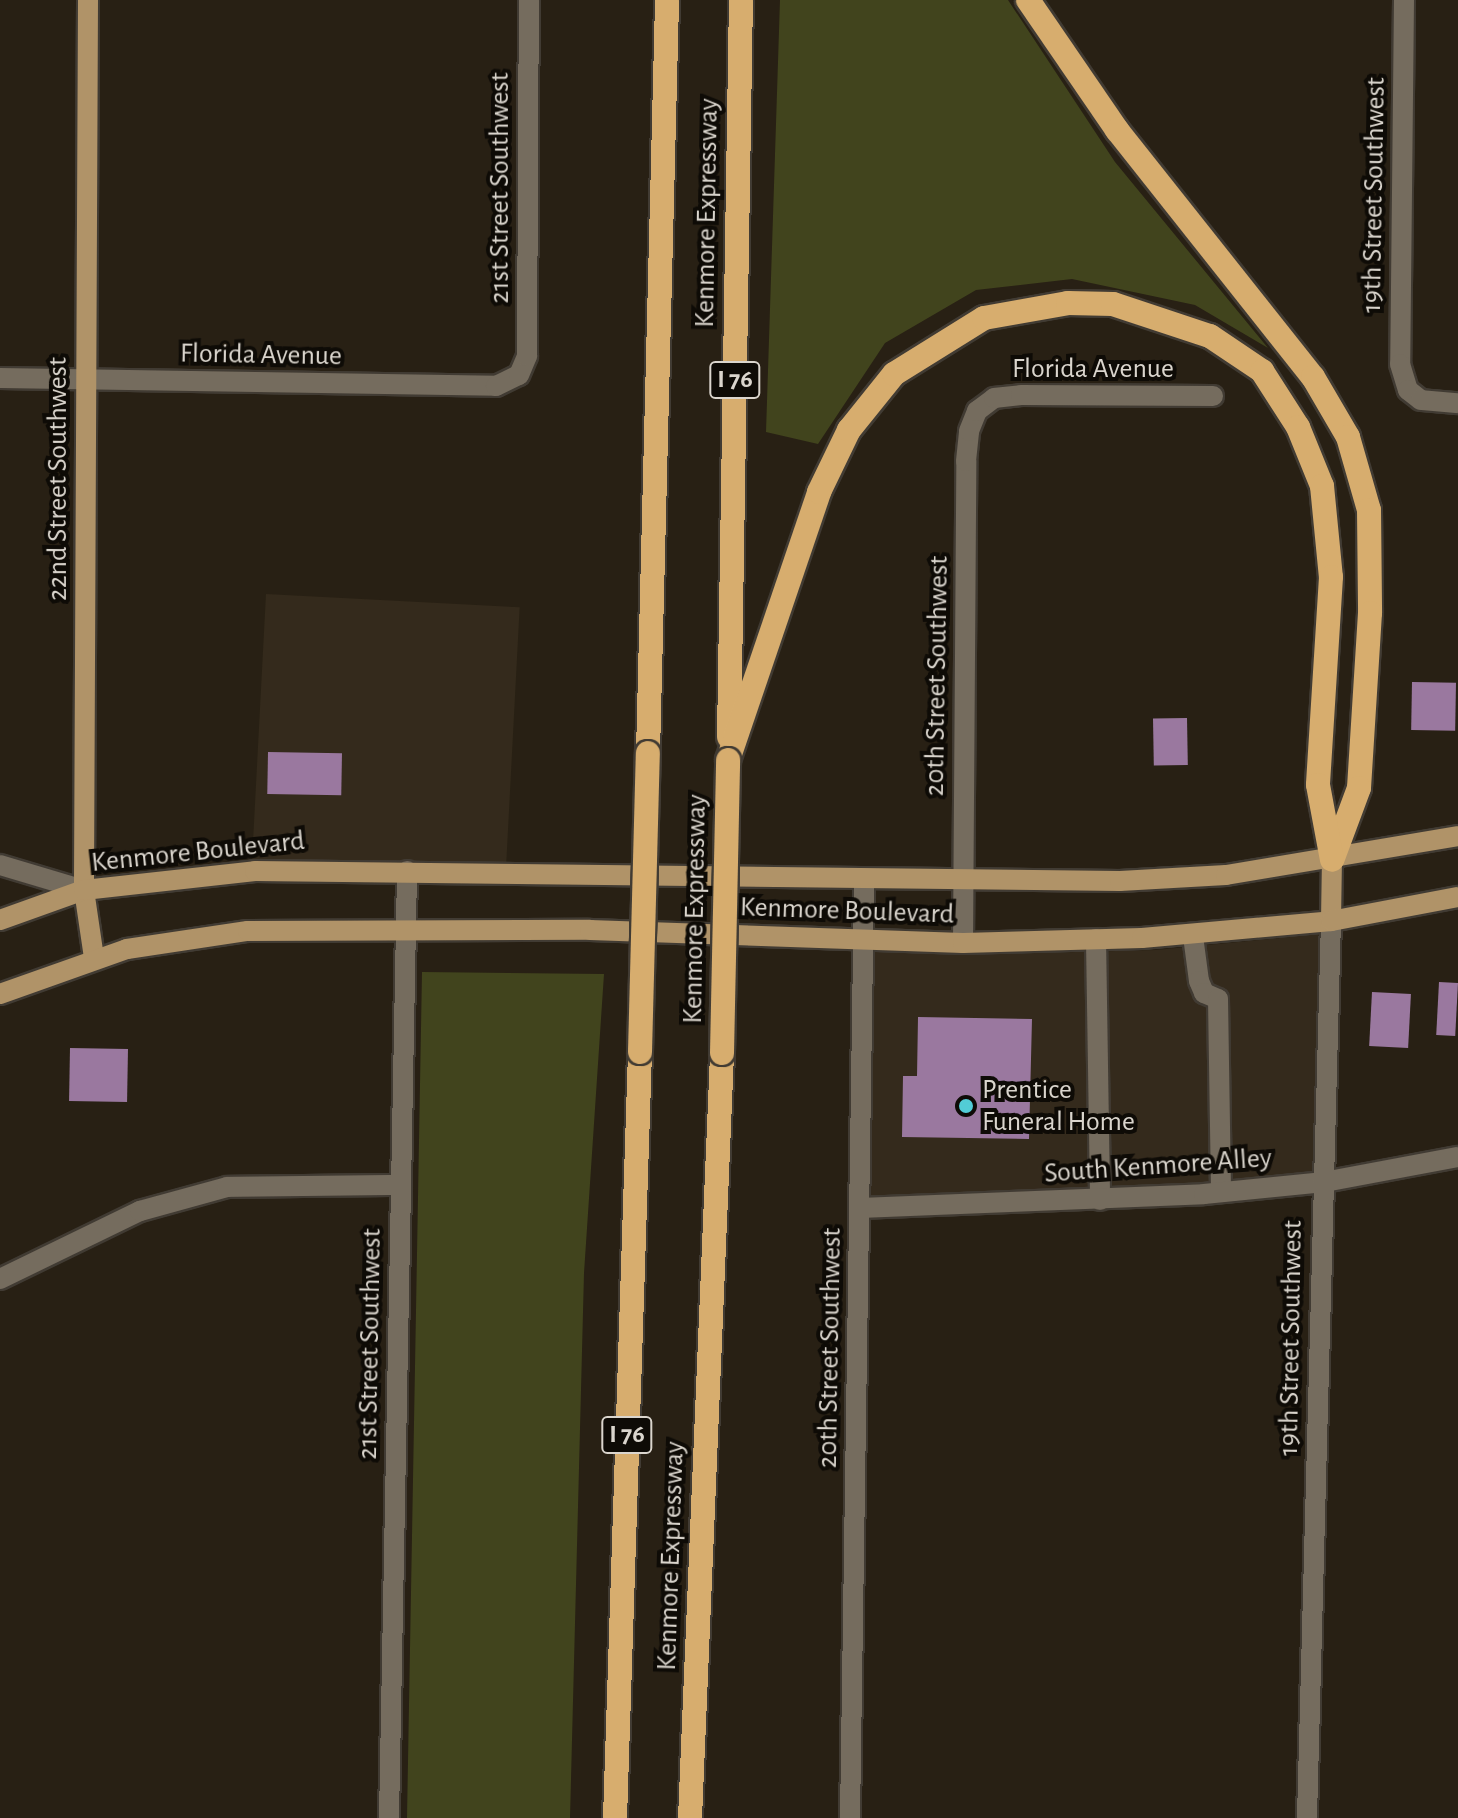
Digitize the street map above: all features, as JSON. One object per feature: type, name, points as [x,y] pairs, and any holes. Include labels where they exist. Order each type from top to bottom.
[{"type":"highway","name":"Kenmore Expressway","points":[[615,1818],[640,1052],[667,0]]},
{"type":"highway","name":"Kenmore Expressway","points":[[690,1818],[722,1053],[741,0]]},
{"type":"highway","points":[[1028,0],[1117,130],[1313,377],[1348,437],[1369,510],[1370,613],[1359,788],[1332,860]]},
{"type":"highway","points":[[728,760],[819,492],[849,430],[894,374],[984,318],[1068,303],[1113,304],[1210,336],[1262,371],[1298,427],[1322,486],[1331,577],[1318,785],[1332,860]]},
{"type":"main road","name":"22nd Street Southwest","points":[[88,0],[84,890],[94,958]]},
{"type":"main road","name":"Kenmore Boulevard","points":[[0,920],[84,890],[255,871],[962,882],[1226,875],[1332,860],[1458,836]]},
{"type":"main road","name":"19th Street Southwest","points":[[1331,921],[1332,860]]},
{"type":"main road","name":"Kenmore Boulevard","points":[[0,994],[94,958],[191,936],[304,928],[963,943],[1193,936],[1331,921],[1458,897]]},
{"type":"street","name":"21st Street Southwest","points":[[519,375],[527,356],[529,0]]},
{"type":"street","name":"19th Street Southwest","points":[[1404,0],[1400,364],[1408,390],[1432,403],[1458,403]]},
{"type":"street","name":"Florida Avenue","points":[[0,378],[496,386],[519,375]]},
{"type":"street","name":"Florida Avenue","points":[[977,411],[994,398],[1021,395],[1213,396]]},
{"type":"street","name":"20th Street Southwest","points":[[963,943],[966,461],[969,431],[977,411]]},
{"type":"street","points":[[0,865],[84,890]]},
{"type":"street","name":"21st Street Southwest","points":[[389,1818],[407,871]]},
{"type":"street","name":"20th Street Southwest","points":[[850,1818],[864,880]]},
{"type":"street","name":"19th Street Southwest","points":[[1307,1818],[1331,921]]},
{"type":"street","points":[[1193,936],[1199,981],[1204,993],[1218,999],[1221,1192]]},
{"type":"street","points":[[1096,939],[1100,1200]]},
{"type":"street","name":"South Kenmore Alley","points":[[860,1208],[1100,1200],[1221,1192],[1324,1182],[1458,1157]]},
{"type":"street","points":[[0,1279],[140,1211],[227,1187],[401,1185]]},
{"type":"shaded area","points":[[266,594],[520,607],[505,884],[252,871]]},
{"type":"shaded area","points":[[1321,934],[1314,1174],[1167,1191],[869,1200],[873,949],[954,955],[1156,950]]},
{"type":"green space","points":[[780,0],[1008,0],[1115,162],[1268,348],[1195,305],[1072,279],[976,290],[885,343],[818,444],[766,432]]},
{"type":"green space","points":[[422,972],[604,974],[584,1273],[570,1818],[407,1818]]},
{"type":"building","points":[[1412,682],[1456,683],[1455,731],[1411,730]]},
{"type":"building","points":[[1187,718],[1188,765],[1154,766],[1153,719]]},
{"type":"building","points":[[268,752],[342,753],[341,795],[267,794]]},
{"type":"building","points":[[1439,982],[1458,983],[1455,1036],[1436,1035]]},
{"type":"building","points":[[1372,992],[1411,994],[1408,1048],[1369,1046]]},
{"type":"building","name":"Prentice Funeral Home","points":[[918,1017],[1032,1019],[1029,1139],[902,1137],[903,1076],[917,1076]]},
{"type":"building","points":[[70,1048],[128,1049],[127,1102],[69,1101]]},
{"type":"place","name":"Prentice Funeral Home","points":[[966,1106]]}]
